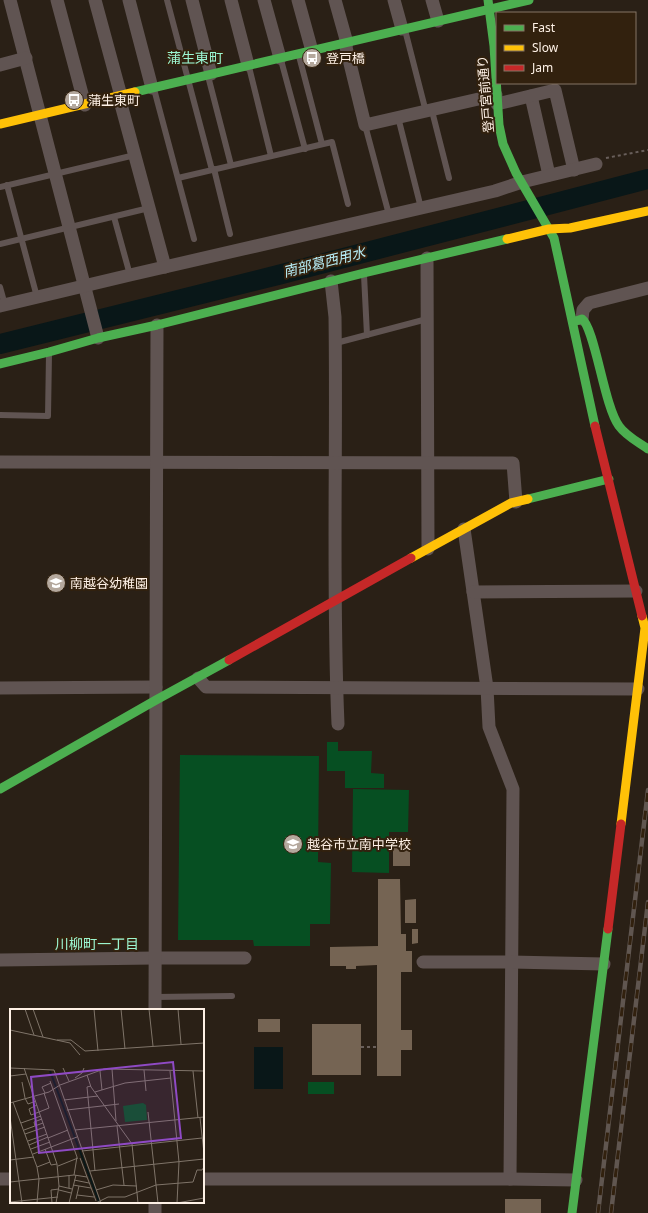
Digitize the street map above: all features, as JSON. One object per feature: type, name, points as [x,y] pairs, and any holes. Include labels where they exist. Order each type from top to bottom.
[{"type":"street","points":[[10,0],[98,334]]},
{"type":"street","points":[[57,0],[85,105]]},
{"type":"street","points":[[95,0],[165,267]]},
{"type":"street","points":[[129,0],[153,88]]},
{"type":"street","points":[[192,0],[210,74]]},
{"type":"street","points":[[231,0],[248,65]]},
{"type":"street","points":[[264,0],[280,58]]},
{"type":"street","points":[[298,0],[312,51]]},
{"type":"street","points":[[335,0],[365,125],[429,111],[531,96],[555,90],[574,170]]},
{"type":"street","points":[[394,0],[403,29]]},
{"type":"street","points":[[432,0],[438,21]]},
{"type":"street","points":[[0,124],[438,21],[489,4],[529,0]]},
{"type":"street","name":"登戸宮前通り","points":[[489,4],[494,46],[496,100],[499,125],[503,144],[516,174],[522,182]]},
{"type":"street","points":[[0,65],[26,58]]},
{"type":"street","points":[[531,96],[550,175]]},
{"type":"street","points":[[2,305],[495,191],[522,182],[596,164]]},
{"type":"street","points":[[522,182],[554,238],[557,247],[577,320],[580,356],[645,628],[572,1213]]},
{"type":"street","points":[[0,364],[49,352],[98,334],[157,325],[427,258],[547,226],[570,228],[648,211]]},
{"type":"street","points":[[427,258],[428,549]]},
{"type":"street","points":[[331,281],[336,343],[335,600],[338,724]]},
{"type":"street","points":[[577,320],[589,303],[648,288]]},
{"type":"street","points":[[577,320],[585,321],[591,337],[610,408],[619,426],[630,438],[648,448]]},
{"type":"street","points":[[155,1009],[157,325]]},
{"type":"street","points":[[0,462],[513,463],[516,502]]},
{"type":"street","points":[[0,789],[156,700],[511,503],[609,479]]},
{"type":"street","points":[[464,529],[487,688],[489,727],[513,789],[510,1179]]},
{"type":"street","points":[[473,592],[636,591]]},
{"type":"street","points":[[198,678],[206,687],[336,686],[638,689]]},
{"type":"street","points":[[0,688],[156,687]]},
{"type":"street","points":[[0,960],[245,958]]},
{"type":"street","points":[[423,962],[604,964]]},
{"type":"street","points":[[204,1179],[576,1180]]},
{"type":"lane","points":[[167,0],[230,234]]},
{"type":"lane","points":[[403,29],[448,178]]},
{"type":"lane","points":[[299,54],[322,144]]},
{"type":"lane","points":[[280,58],[304,148]]},
{"type":"lane","points":[[248,65],[271,156]]},
{"type":"lane","points":[[210,74],[231,165]]},
{"type":"lane","points":[[153,88],[194,239]]},
{"type":"lane","points":[[398,118],[421,208]]},
{"type":"lane","points":[[365,125],[388,211]]},
{"type":"lane","points":[[178,178],[332,142],[348,204]]},
{"type":"lane","points":[[0,187],[135,155]]},
{"type":"lane","points":[[7,185],[37,297]]},
{"type":"lane","points":[[0,244],[149,208]]},
{"type":"lane","points":[[114,217],[130,275]]},
{"type":"lane","points":[[364,273],[367,335]]},
{"type":"lane","points":[[0,287],[2,305]]},
{"type":"lane","points":[[336,343],[427,319]]},
{"type":"lane","points":[[0,415],[48,416],[49,352]]},
{"type":"lane","points":[[155,996],[232,996]]},
{"type":"path","points":[[596,164],[597,160],[648,150]]},
{"type":"path","points":[[361,1047],[377,1047]]},
{"type":"green space","points":[[327,742],[338,742],[338,751],[372,751],[371,773],[384,774],[384,788],[345,788],[345,771],[327,771]]},
{"type":"green space","points":[[180,755],[319,756],[318,862],[331,863],[330,924],[310,924],[310,946],[254,946],[253,940],[178,940]]},
{"type":"green space","points":[[353,789],[409,790],[408,832],[389,832],[389,873],[352,872]]},
{"type":"green space","points":[[308,1082],[334,1082],[334,1094],[308,1094]]},
{"type":"shaded area","points":[[254,1047],[283,1047],[283,1089],[254,1089]]},
{"type":"building","points":[[393,838],[410,838],[410,866],[393,866]]},
{"type":"building","points":[[378,879],[400,879],[401,934],[406,934],[406,951],[412,951],[412,972],[401,972],[401,1030],[412,1030],[412,1050],[401,1050],[401,1076],[377,1076],[377,965],[356,966],[356,969],[346,969],[346,966],[330,966],[330,947],[378,946]]},
{"type":"building","points":[[416,899],[416,923],[405,923],[405,900]]},
{"type":"building","points":[[412,929],[418,929],[418,943],[412,944]]},
{"type":"building","points":[[258,1019],[280,1019],[280,1032],[258,1032]]},
{"type":"building","points":[[312,1024],[361,1024],[361,1075],[312,1075]]},
{"type":"building","points":[[505,1199],[541,1199],[541,1213],[505,1213]]},
{"type":"waterway","name":"南部葛西用水","points":[[0,344],[278,275],[648,179]]},
{"type":"railway","points":[[598,1213],[648,790]]},
{"type":"railway","points":[[611,1213],[648,902]]},
{"type":"traffic: fast","points":[[488,0],[494,46],[496,78]]},
{"type":"traffic: fast","points":[[135,92],[529,0]]},
{"type":"traffic: fast","points":[[496,84],[499,125],[503,144],[516,173],[554,238],[595,426]]},
{"type":"traffic: fast","points":[[0,364],[98,338],[157,325],[507,239]]},
{"type":"traffic: fast","points":[[573,322],[582,319],[587,325],[609,402],[619,426],[629,436],[648,449]]},
{"type":"traffic: fast","points":[[528,499],[609,479]]},
{"type":"traffic: fast","points":[[0,789],[229,660]]},
{"type":"traffic: fast","points":[[572,1213],[608,929]]},
{"type":"traffic: slow","points":[[0,124],[135,92]]},
{"type":"traffic: slow","points":[[507,239],[549,229],[570,228],[648,211]]},
{"type":"traffic: slow","points":[[411,558],[511,503],[528,499]]},
{"type":"traffic: slow","points":[[621,824],[645,628],[642,616]]},
{"type":"traffic: jam","points":[[595,426],[642,616]]},
{"type":"traffic: jam","points":[[229,660],[411,558]]},
{"type":"traffic: jam","points":[[608,929],[621,824]]},
{"type":"place","name":"登戸橋","points":[[312,58]]},
{"type":"place","name":"蒲生東町","points":[[74,100]]},
{"type":"place","name":"南越谷幼稚園","points":[[56,583]]},
{"type":"place","name":"越谷市立南中学校","points":[[293,844]]},
{"type":"district","name":"蒲生東町","points":[[195,58]]},
{"type":"district","name":"川柳町一丁目","points":[[97,944]]}]
